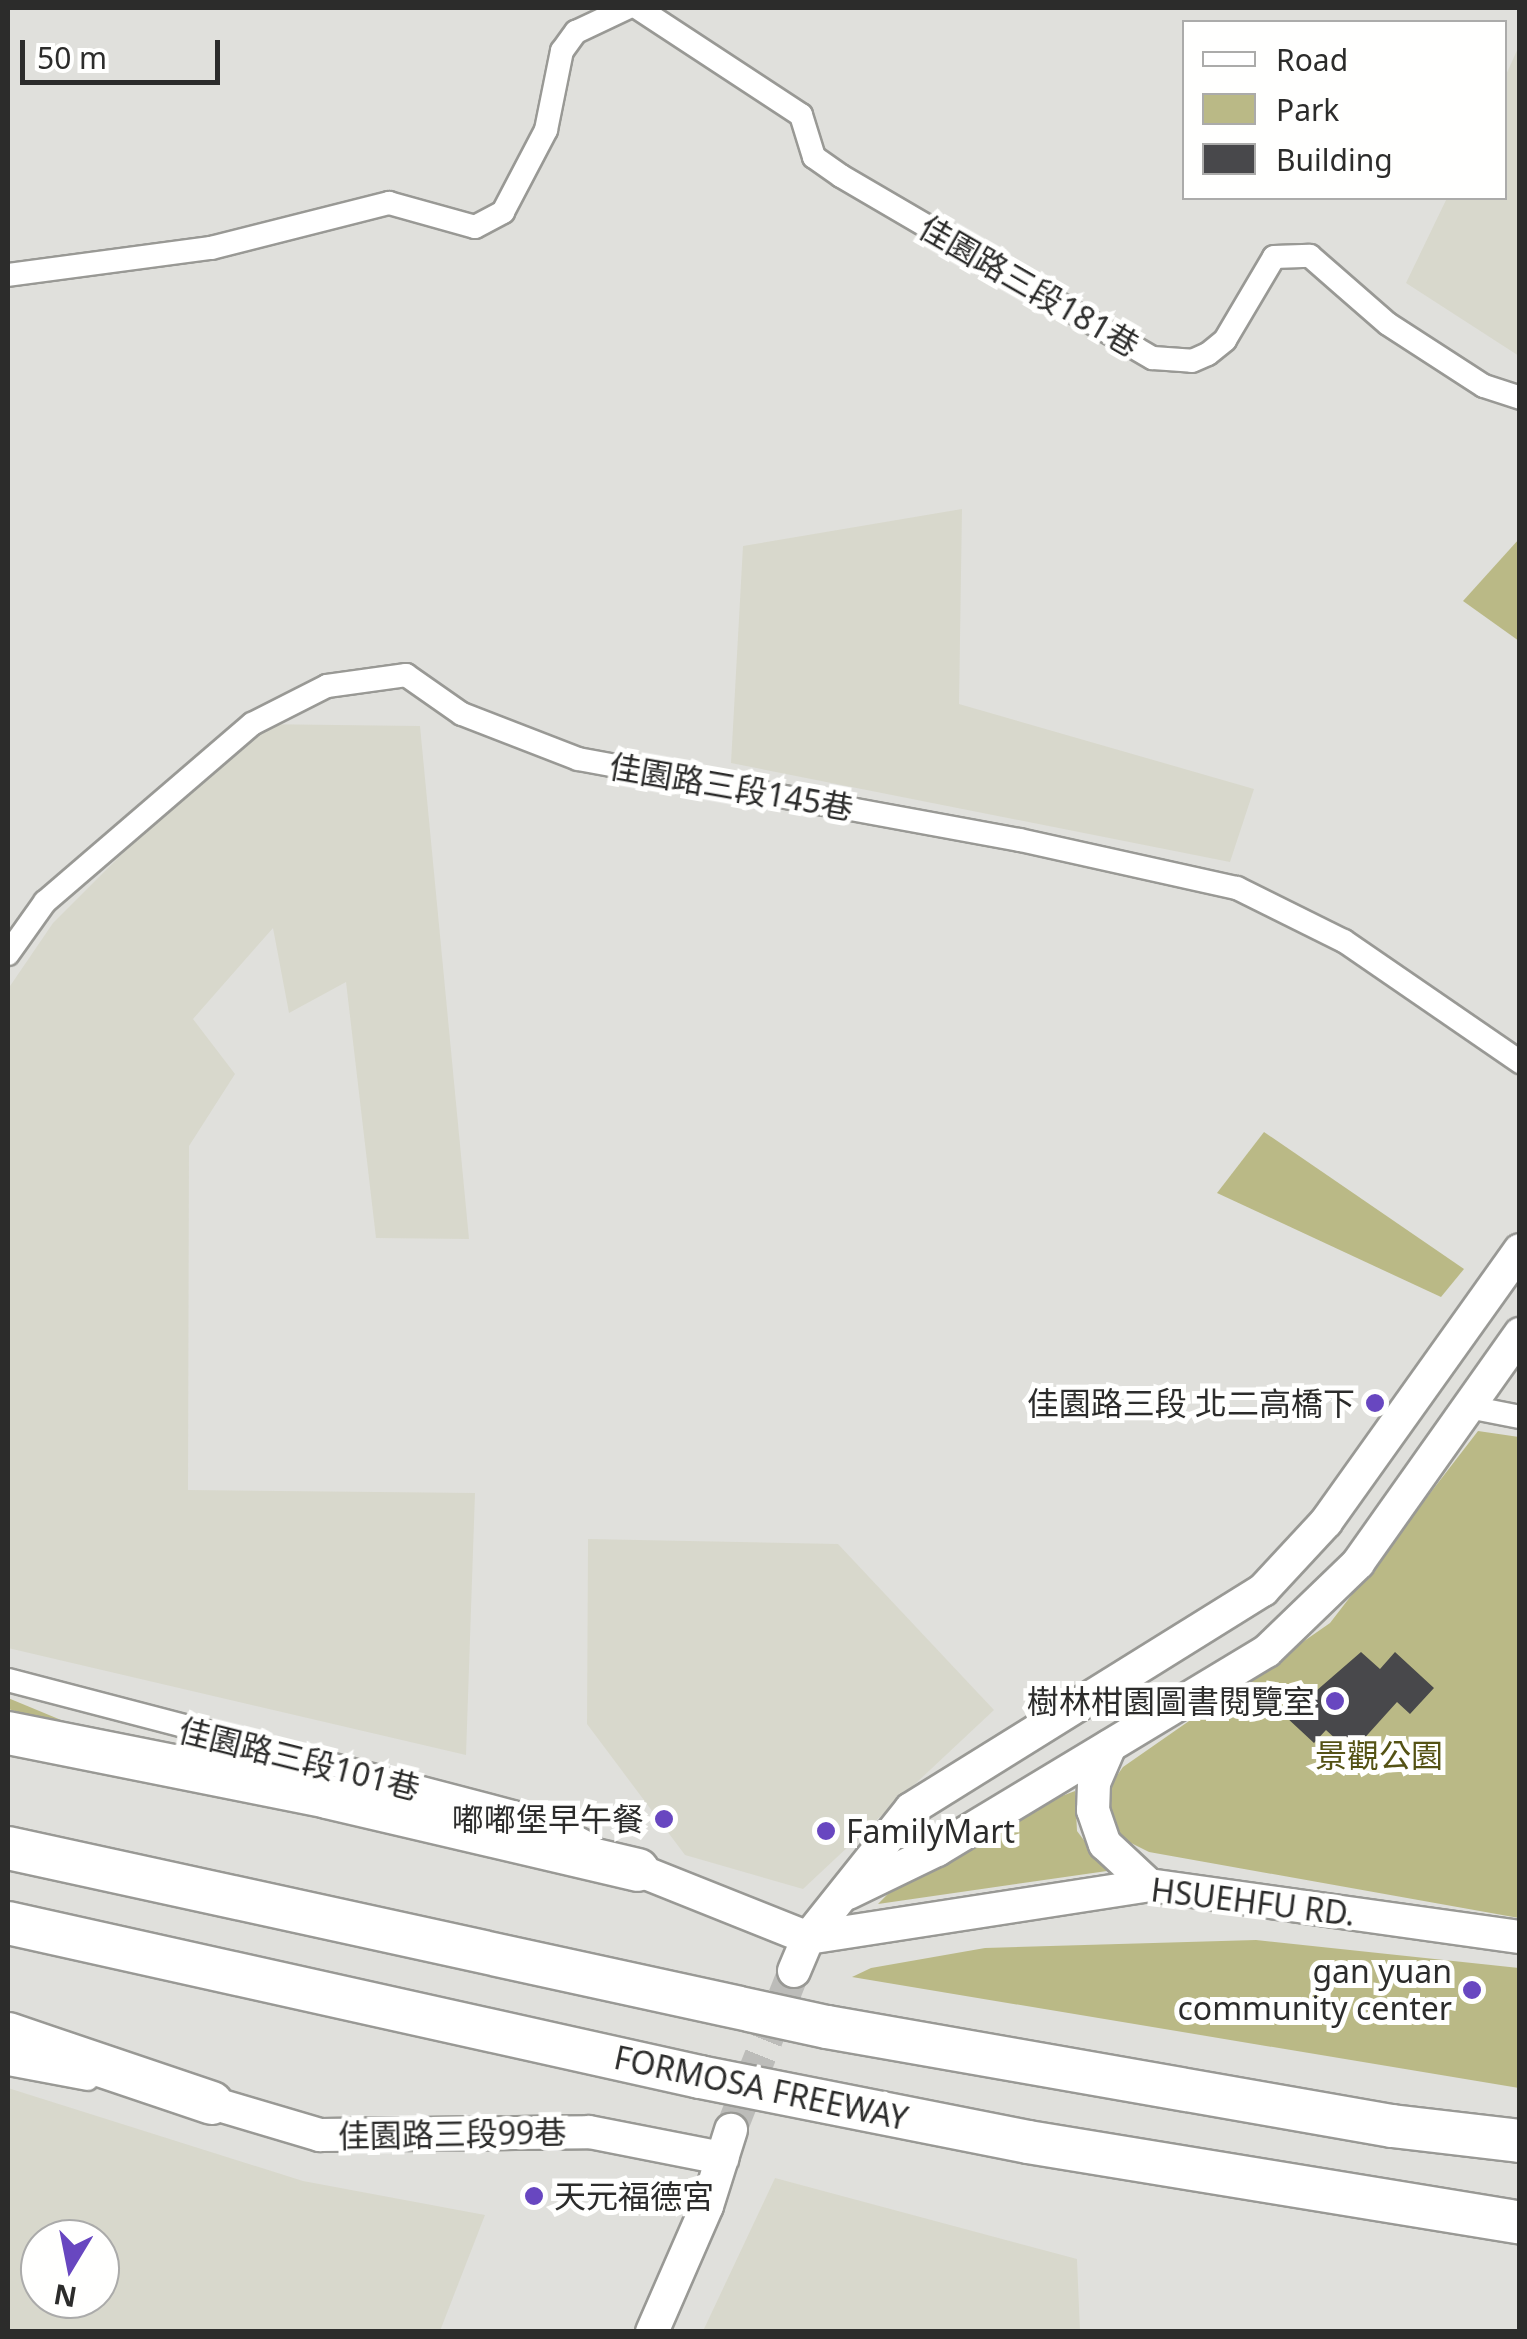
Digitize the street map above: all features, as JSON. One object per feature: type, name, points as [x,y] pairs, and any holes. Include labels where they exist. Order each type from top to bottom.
[{"type":"highway","points":[[8,1733],[327,1797],[638,1870]]},
{"type":"highway","points":[[8,1819],[377,1926]]},
{"type":"highway","points":[[8,1848],[827,2027],[1392,2126],[1520,2142]]},
{"type":"highway","name":"FORMOSA FREEWAY","points":[[10,1924],[912,2119],[1520,2223]]},
{"type":"highway","points":[[8,2034],[212,2103]]},
{"type":"street","points":[[8,275],[211,248],[389,203],[475,227],[503,212],[546,130],[562,51],[576,32],[627,8]]},
{"type":"street","name":"佳園路三段181巷","points":[[638,8],[801,115],[814,157],[841,176],[1153,358],[1192,360],[1208,354],[1225,340],[1274,257],[1310,256],[1388,324],[1484,386],[1520,398]]},
{"type":"street","name":"佳園路三段145巷","points":[[8,954],[45,902],[252,724],[327,686],[406,675],[462,714],[578,759],[1020,840],[1237,888],[1344,941],[1520,1062]]},
{"type":"street","points":[[794,1971],[808,1938],[911,1809],[1263,1590],[1326,1522],[1520,1250]]},
{"type":"street","points":[[840,1897],[936,1850],[1267,1651],[1358,1563],[1520,1334]]},
{"type":"street","points":[[1469,1407],[1520,1417]]},
{"type":"street","name":"佳園路三段101巷","points":[[8,1680],[544,1820],[638,1870],[808,1938]]},
{"type":"street","points":[[1110,1746],[1094,1783],[1092,1810],[1105,1844],[1150,1885]]},
{"type":"street","name":"HSUEHFU RD.","points":[[808,1938],[1150,1885],[1520,1936]]},
{"type":"street","name":"佳園路三段99巷","points":[[8,2064],[212,2103],[320,2135],[589,2132],[727,2144],[652,2332]]},
{"type":"shaded area","points":[[1519,46],[1519,356],[1406,283],[1446,200],[1507,200],[1507,73]]},
{"type":"shaded area","points":[[962,509],[959,704],[1254,789],[1230,862],[731,763],[743,546]]},
{"type":"shaded area","points":[[252,724],[420,726],[469,1239],[376,1238],[346,982],[289,1013],[273,928],[193,1019],[235,1074],[189,1146],[188,1490],[475,1493],[466,1755],[8,1648],[8,989],[53,923]]},
{"type":"shaded area","points":[[588,1539],[838,1544],[994,1710],[803,1889],[685,1855],[587,1724]]},
{"type":"shaded area","points":[[8,2088],[303,2181],[485,2215],[440,2331],[8,2331]]},
{"type":"shaded area","points":[[775,2178],[1077,2259],[1080,2331],[703,2331]]},
{"type":"green space","points":[[1519,539],[1519,641],[1463,601]]},
{"type":"green space","points":[[1264,1132],[1464,1269],[1441,1297],[1217,1193]]},
{"type":"green space","name":"景觀公園","points":[[1478,1431],[1519,1437],[1519,1918],[1149,1852],[1121,1838],[1109,1816],[1109,1787],[1123,1767],[1330,1623]]},
{"type":"green space","points":[[8,1698],[90,1732],[8,1709]]},
{"type":"green space","points":[[1075,1791],[1077,1831],[1107,1871],[878,1904],[938,1843]]},
{"type":"green space","points":[[1256,1940],[1519,1968],[1519,2088],[852,1977],[871,1968],[985,1948]]},
{"type":"building","points":[[1361,1652],[1380,1669],[1395,1652],[1434,1688],[1410,1714],[1397,1702],[1351,1753],[1326,1730],[1314,1743],[1286,1717]]},
{"type":"tunnel","points":[[731,2130],[794,1971]]},
{"type":"place","name":"佳園路三段 北二高橋下","points":[[1375,1403]]},
{"type":"place","name":"樹林柑園圖書閱覽室","points":[[1335,1701]]},
{"type":"place","name":"嘟嘟堡早午餐","points":[[664,1819]]},
{"type":"place","name":"FamilyMart","points":[[826,1831]]},
{"type":"place","name":"gan yuan community center","points":[[1472,1990]]},
{"type":"place","name":"天元福德宮","points":[[534,2196]]}]
